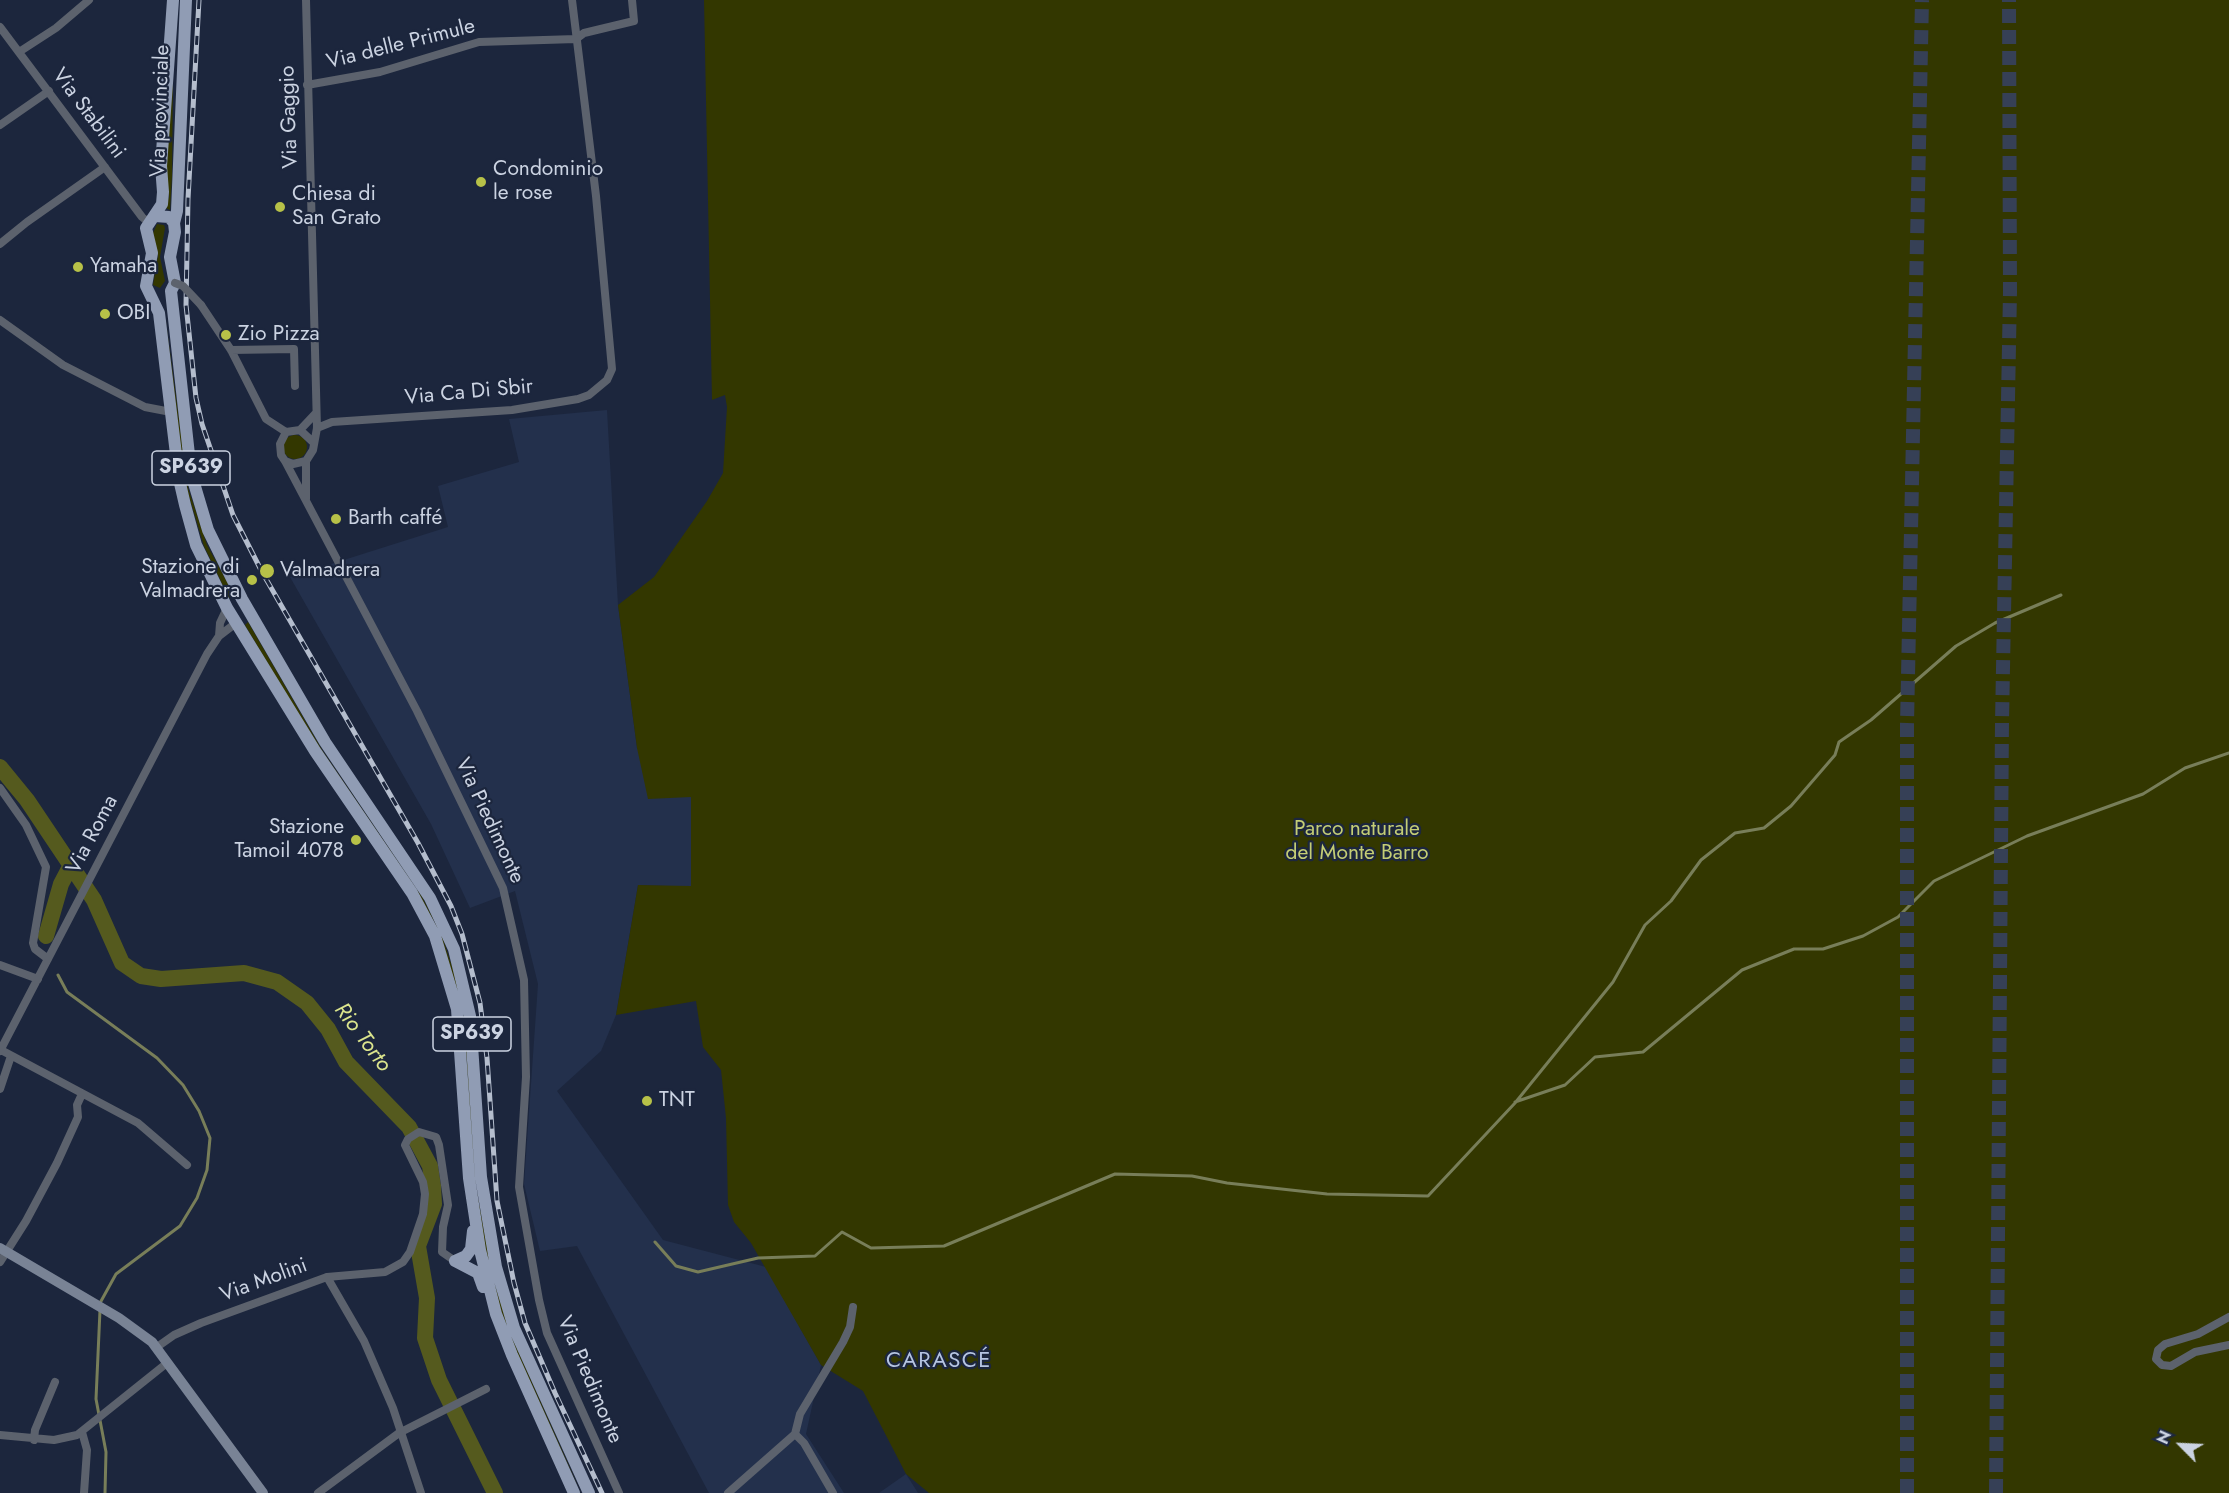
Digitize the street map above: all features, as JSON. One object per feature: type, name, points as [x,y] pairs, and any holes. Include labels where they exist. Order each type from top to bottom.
[{"type":"main road","name":"SP639","points":[[172,0],[161,166],[162,204],[151,219],[146,234],[152,253],[146,286],[153,295],[159,313],[179,479],[196,545],[227,608],[315,750],[412,893],[435,936],[457,1009],[474,1212],[495,1309],[512,1355],[574,1493]]},
{"type":"main road","name":"Via provinciale","points":[[174,223],[177,211],[186,0]]},
{"type":"main road","points":[[151,219],[169,218],[174,223]]},
{"type":"main road","name":"SP639","points":[[174,223],[175,232],[170,257],[191,473],[208,530],[251,614],[325,742],[430,898],[454,949],[470,1016],[481,1177],[496,1267],[514,1328],[590,1493]]},
{"type":"main road","points":[[153,295],[163,297],[173,287]]},
{"type":"main road","points":[[236,622],[251,614]]},
{"type":"main road","points":[[455,1261],[466,1256],[471,1249],[474,1212]]},
{"type":"main road","points":[[3,1250],[120,1318],[157,1347],[263,1493]]},
{"type":"main road","points":[[455,1261],[478,1273],[495,1309]]},
{"type":"street","points":[[0,32],[17,50],[56,28],[89,0]]},
{"type":"street","name":"Via Gaggio","points":[[306,0],[317,428],[313,442]]},
{"type":"street","points":[[572,0],[576,39]]},
{"type":"street","name":"Via delle Primule","points":[[307,85],[380,72],[479,42],[576,39],[584,33],[634,21],[632,0]]},
{"type":"street","name":"Via Stabilini","points":[[0,27],[105,167],[151,219]]},
{"type":"street","name":"Via Ca Di Sbir","points":[[317,428],[332,422],[512,410],[578,399],[600,388],[612,369],[596,196],[576,39]]},
{"type":"street","points":[[0,125],[49,91]]},
{"type":"street","points":[[0,244],[105,167]]},
{"type":"street","points":[[173,287],[183,286],[201,305],[231,350],[266,419],[286,432],[300,430],[316,412]]},
{"type":"street","points":[[0,320],[63,365],[145,407],[171,412]]},
{"type":"street","points":[[231,350],[294,349],[295,386]]},
{"type":"street","points":[[286,432],[280,444],[285,461],[299,464],[306,461],[313,450],[313,442],[300,430]]},
{"type":"street","name":"Via Piedimonte","points":[[285,461],[417,711],[503,888],[524,981],[526,1055],[519,1187],[539,1300],[547,1334],[619,1493]]},
{"type":"street","name":"Via Piedimonte","points":[[306,461],[306,501]]},
{"type":"street","name":"Via Roma","points":[[219,636],[220,623],[227,608]]},
{"type":"street","name":"Via Roma","points":[[0,1051],[219,636],[236,622]]},
{"type":"street","points":[[0,788],[28,829],[46,867],[33,943],[35,949],[48,959]]},
{"type":"street","points":[[0,965],[20,970],[38,979]]},
{"type":"street","points":[[0,1051],[138,1123],[187,1165]]},
{"type":"street","points":[[0,1089],[11,1056]]},
{"type":"street","points":[[0,1262],[3,1250],[66,1144],[78,1117],[77,1105],[82,1094]]},
{"type":"street","points":[[327,1277],[385,1272],[403,1262],[410,1252],[423,1214],[425,1194],[423,1182],[406,1152],[405,1145],[408,1139],[419,1132],[436,1137],[439,1145],[448,1205],[443,1227],[442,1252],[455,1261]]},
{"type":"street","name":"Via Molini","points":[[157,1347],[174,1335],[201,1323],[327,1277],[364,1341],[393,1408],[399,1433],[421,1493]]},
{"type":"street","points":[[728,1493],[795,1434],[800,1414],[850,1327],[853,1307]]},
{"type":"street","points":[[2229,1317],[2198,1334],[2165,1344],[2158,1350],[2156,1359],[2162,1365],[2171,1366],[2195,1352],[2229,1345]]},
{"type":"street","points":[[0,1435],[34,1440],[54,1440],[85,1430],[167,1363]]},
{"type":"street","points":[[34,1440],[37,1424],[55,1382]]},
{"type":"street","points":[[318,1493],[399,1433],[486,1389]]},
{"type":"street","points":[[84,1493],[87,1450],[85,1430]]},
{"type":"street","points":[[795,1434],[804,1443],[833,1493]]},
{"type":"shaded area","points":[[607,410],[618,605],[637,748],[691,797],[691,887],[638,885],[616,1015],[601,1051],[557,1091],[663,1240],[766,1267],[821,1365],[806,1434],[844,1493],[709,1493],[577,1246],[540,1251],[524,1184],[538,984],[515,891],[470,908],[431,824],[290,577],[448,527],[438,486],[519,462],[509,419]]},
{"type":"shaded area","points":[[906,1474],[918,1493],[879,1493]]},
{"type":"green space","name":"Parco naturale del Monte Barro","points":[[704,0],[2229,0],[2229,1493],[929,1493],[906,1474],[863,1391],[821,1365],[751,1243],[734,1222],[728,1205],[726,1118],[721,1070],[703,1047],[696,1001],[616,1015],[638,885],[691,886],[691,797],[648,799],[637,748],[618,605],[654,577],[707,501],[723,473],[727,407],[725,395],[712,400]]},
{"type":"green space","points":[[173,74],[170,210],[166,208],[169,196],[166,175]]},
{"type":"green space","points":[[157,224],[164,225],[165,228],[160,257],[165,281],[160,288],[153,285],[158,256],[153,233]]},
{"type":"green space","points":[[165,314],[188,488],[207,545],[234,595],[229,598],[204,546],[185,483]]},
{"type":"green space","points":[[295,435],[304,438],[307,447],[304,456],[295,459],[286,456],[283,447],[286,438]]},
{"type":"green space","points":[[248,622],[322,750],[422,897],[442,936],[462,1002],[467,1051],[476,1188],[494,1282],[513,1340],[581,1493],[518,1357],[498,1302],[487,1261],[474,1184],[465,1036],[460,1000],[443,943],[434,921],[313,739],[245,625]]},
{"type":"waterway","points":[[655,1242],[676,1266],[698,1272],[758,1258],[815,1256],[842,1232],[871,1248],[944,1246],[1115,1174],[1192,1176],[1227,1183],[1327,1194],[1428,1196],[1515,1103],[1613,982],[1645,925],[1671,901],[1701,860],[1735,833],[1764,828],[1791,806],[1835,755],[1839,742],[1871,720],[1956,646],[1995,623],[2061,595]]},
{"type":"waterway","points":[[1515,1102],[1565,1085],[1595,1057],[1643,1052],[1742,970],[1794,949],[1823,949],[1863,936],[1898,917],[1934,881],[2027,836],[2143,794],[2185,768],[2229,753]]},
{"type":"waterway","name":"Rio Torto","points":[[0,767],[27,800],[94,900],[122,963],[141,976],[161,979],[244,973],[277,982],[307,1003],[328,1029],[346,1062],[409,1127],[430,1166],[433,1186],[434,1204],[418,1246],[427,1298],[425,1338],[439,1380],[495,1493]]},
{"type":"waterway","points":[[46,936],[61,884],[71,865]]},
{"type":"waterway","points":[[58,975],[67,992],[157,1058],[183,1085],[199,1111],[210,1138],[207,1170],[197,1198],[180,1226],[116,1274],[100,1303]]},
{"type":"waterway","points":[[100,1310],[96,1399],[106,1452],[105,1493]]},
{"type":"tunnel","points":[[1907,1493],[1907,724],[1922,0]]},
{"type":"tunnel","points":[[1996,1493],[2002,722],[2010,292],[2009,0]]},
{"type":"railway","points":[[199,0],[188,199],[186,305],[196,398],[202,424],[233,515],[262,572],[418,843],[451,906],[462,934],[480,1003],[487,1058],[497,1201],[514,1283],[525,1323],[602,1493]]},
{"type":"place","name":"Condominio le rose","points":[[481,182]]},
{"type":"place","name":"Chiesa di San Grato","points":[[280,207]]},
{"type":"place","name":"Yamaha","points":[[78,267]]},
{"type":"place","name":"OBI","points":[[105,314]]},
{"type":"place","name":"Zio Pizza","points":[[226,335]]},
{"type":"place","name":"Barth caffé","points":[[336,519]]},
{"type":"place","name":"Valmadrera","points":[[267,571]]},
{"type":"place","name":"Stazione di Valmadrera","points":[[252,580]]},
{"type":"place","name":"Stazione Tamoil 4078","points":[[356,840]]},
{"type":"place","name":"TNT","points":[[647,1101]]},
{"type":"district","name":"CARASCÉ","points":[[939,1362]]}]
